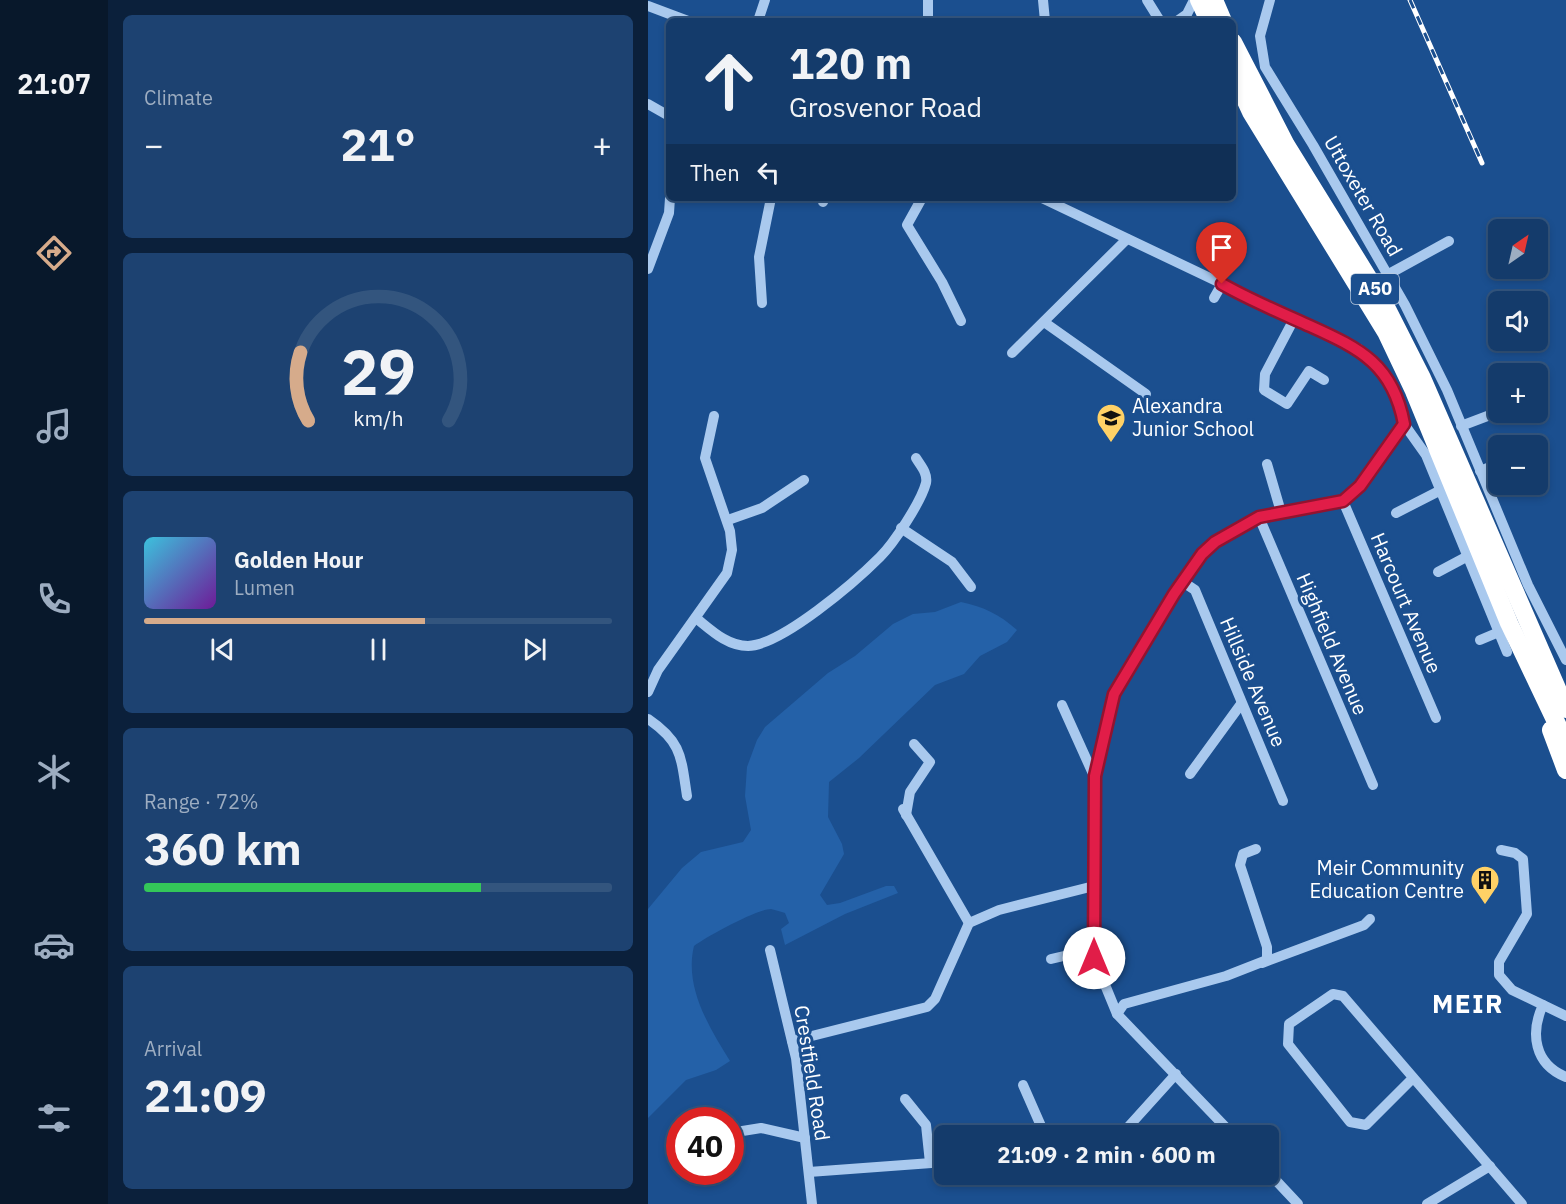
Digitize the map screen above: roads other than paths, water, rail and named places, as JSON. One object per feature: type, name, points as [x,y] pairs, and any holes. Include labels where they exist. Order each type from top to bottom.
[{"type":"highway","points":[[1199,0],[1217,12]]},
{"type":"highway","name":"A50","points":[[1236,48],[1286,145],[1385,305],[1422,378],[1566,709]]},
{"type":"highway","name":"A50","points":[[1236,80],[1251,112],[1386,332],[1414,391],[1504,612],[1566,743]]},
{"type":"highway","points":[[1536,643],[1566,690]]},
{"type":"highway","points":[[1532,671],[1566,770]]},
{"type":"street","points":[[759,18],[765,0]]},
{"type":"street","points":[[1043,0],[1045,18]]},
{"type":"street","points":[[1142,0],[1151,18]]},
{"type":"street","points":[[1148,0],[1158,18]]},
{"type":"street","points":[[1181,18],[1187,14],[1194,0]]},
{"type":"street","name":"Uttoxeter Road","points":[[1270,0],[1260,36],[1262,60],[1272,81],[1313,145],[1387,275],[1447,390],[1528,585],[1566,660]]},
{"type":"street","points":[[648,6],[680,18]]},
{"type":"street","points":[[648,104],[666,114]]},
{"type":"street","points":[[648,269],[669,213],[670,201]]},
{"type":"street","points":[[762,303],[754,292],[770,201]]},
{"type":"street","points":[[920,201],[907,225],[942,282],[962,321]]},
{"type":"street","points":[[1065,203],[1127,239],[1294,319],[1344,340],[1374,362],[1390,381],[1400,402],[1404,424],[1426,455],[1507,652]]},
{"type":"street","points":[[1012,353],[1127,239]]},
{"type":"street","points":[[1387,275],[1449,241]]},
{"type":"street","points":[[1214,298],[1222,284]]},
{"type":"street","points":[[1294,319],[1265,374],[1264,390],[1287,404],[1310,371],[1324,380]]},
{"type":"street","points":[[1044,322],[1146,394]]},
{"type":"street","points":[[648,692],[658,670],[727,573],[732,550],[728,520],[705,458],[714,416]]},
{"type":"street","points":[[1461,426],[1488,416]]},
{"type":"street","points":[[1224,1125],[1117,1014],[1094,958],[1095,776],[1114,694],[1202,554],[1215,542],[1259,517],[1343,501],[1364,480],[1404,424]]},
{"type":"street","points":[[696,618],[735,644],[746,646],[772,641],[832,598],[881,556],[901,528],[926,483],[924,472],[916,458]]},
{"type":"street","points":[[1267,464],[1281,512]]},
{"type":"street","points":[[1480,471],[1488,468]]},
{"type":"street","points":[[728,520],[762,508],[804,480]]},
{"type":"street","points":[[1396,513],[1442,490]]},
{"type":"street","name":"Harcourt Avenue","points":[[1343,501],[1436,718]]},
{"type":"street","name":"Highfield Avenue","points":[[1259,517],[1373,785]]},
{"type":"street","points":[[901,528],[952,562],[971,587]]},
{"type":"street","points":[[1438,572],[1468,556]]},
{"type":"street","name":"Hillside Avenue","points":[[1183,582],[1195,590],[1283,801]]},
{"type":"street","points":[[1480,640],[1499,632]]},
{"type":"street","points":[[1190,774],[1241,704]]},
{"type":"street","points":[[1062,705],[1095,776]]},
{"type":"street","points":[[648,719],[670,735],[680,750],[687,796]]},
{"type":"street","points":[[914,744],[930,762],[910,792],[905,812],[969,923]]},
{"type":"street","points":[[1256,849],[1244,854],[1240,865],[1267,947],[1267,960],[1262,963]]},
{"type":"street","points":[[1502,850],[1515,853],[1523,859],[1527,914],[1500,962],[1499,975],[1512,990],[1566,1016]]},
{"type":"street","points":[[792,1041],[927,1007],[935,999],[969,923],[999,910],[1094,886]]},
{"type":"street","points":[[1117,1014],[1124,1004],[1262,963],[1364,925],[1370,920]]},
{"type":"street","points":[[1051,959],[1094,949]]},
{"type":"street","name":"Crestfield Road","points":[[770,950],[792,1041],[806,1138],[812,1204]]},
{"type":"street","points":[[1413,1078],[1366,1125],[1350,1122],[1288,1044],[1289,1024],[1334,994],[1343,996],[1522,1204]]},
{"type":"street","points":[[1543,1005],[1536,1021],[1537,1048],[1549,1067],[1566,1077]]},
{"type":"street","points":[[1130,1125],[1176,1074]]},
{"type":"street","points":[[1023,1085],[1041,1125]]},
{"type":"street","points":[[905,1099],[926,1125],[930,1163]]},
{"type":"street","points":[[744,1131],[761,1128],[806,1138]]},
{"type":"street","points":[[809,1172],[934,1163]]},
{"type":"street","points":[[1427,1204],[1490,1166]]},
{"type":"street","points":[[1279,1184],[1298,1204]]},
{"type":"railway","points":[[1410,0],[1482,163]]},
{"type":"place","name":"Alexandra Junior School","points":[[1111,444]]},
{"type":"place","name":"Meir Community Education Centre","points":[[1485,906]]},
{"type":"district","name":"MEIR","points":[[1468,1004]]}]
